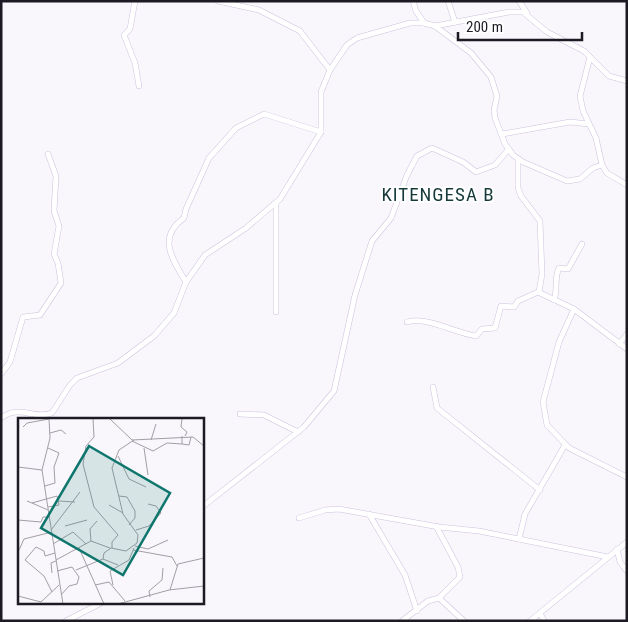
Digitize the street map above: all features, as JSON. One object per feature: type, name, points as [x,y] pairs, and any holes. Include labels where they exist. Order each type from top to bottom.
[{"type":"street","points":[[135,1],[130,29],[124,35],[135,63],[139,86]]},
{"type":"street","points":[[218,1],[259,10],[300,31],[330,70]]},
{"type":"street","points":[[414,1],[416,11],[424,22]]},
{"type":"street","points":[[448,1],[455,22]]},
{"type":"street","points":[[519,1],[527,14],[547,32],[580,48],[609,76],[627,81]]},
{"type":"street","points":[[435,26],[509,12],[527,14]]},
{"type":"street","points":[[1,418],[10,412],[52,413],[70,385],[77,378],[118,363],[154,336],[174,313],[186,282],[205,255],[246,228],[276,204],[321,132],[322,92],[330,70],[339,54],[352,41],[401,24],[424,22],[435,26],[471,53],[491,77],[496,91],[495,118],[508,150],[518,159],[567,182],[580,179],[593,168],[602,166]]},
{"type":"street","points":[[590,57],[580,96],[582,112],[598,142],[602,166],[607,173],[627,185]]},
{"type":"street","points":[[186,282],[170,249],[169,234],[177,222],[184,218],[186,209],[209,158],[225,139],[240,125],[264,114],[321,132]]},
{"type":"street","points":[[502,134],[576,121],[589,124]]},
{"type":"street","points":[[204,505],[298,432],[334,392],[355,295],[366,257],[372,241],[391,218],[417,156],[432,148],[463,162],[476,172],[495,165],[508,150]]},
{"type":"street","points":[[1,374],[10,362],[23,317],[40,315],[61,283],[58,263],[54,254],[60,226],[54,211],[56,176],[48,154]]},
{"type":"street","points":[[518,159],[518,188],[521,196],[540,221],[542,274],[539,292]]},
{"type":"street","points":[[276,204],[276,312]]},
{"type":"street","points":[[554,300],[558,291],[557,272],[559,268],[568,269],[571,266],[582,244]]},
{"type":"street","points":[[407,322],[415,320],[428,321],[445,329],[476,336],[482,329],[495,328],[501,306],[514,307],[518,301],[534,292],[539,292],[574,309],[627,349]]},
{"type":"street","points":[[574,309],[558,342],[543,402],[547,425],[565,445],[577,454],[627,477]]},
{"type":"street","points":[[619,344],[627,334]]},
{"type":"street","points":[[433,387],[437,408],[540,490]]},
{"type":"street","points":[[240,414],[264,415],[298,432]]},
{"type":"street","points":[[519,539],[525,514],[565,445]]},
{"type":"street","points":[[299,518],[325,510],[340,509],[436,526],[479,531],[608,557]]},
{"type":"street","points":[[369,514],[405,576],[417,610]]},
{"type":"street","points":[[402,621],[428,601],[439,598],[460,577],[458,567],[436,526]]},
{"type":"street","points":[[530,621],[627,542]]},
{"type":"street","points":[[617,549],[620,562],[627,571]]},
{"type":"street","points":[[439,598],[464,621]]},
{"type":"street","points":[[66,621],[100,604]]},
{"type":"street","points":[[540,613],[544,621]]},
{"type":"district","name":"KITENGESA B","points":[[438,194]]}]
